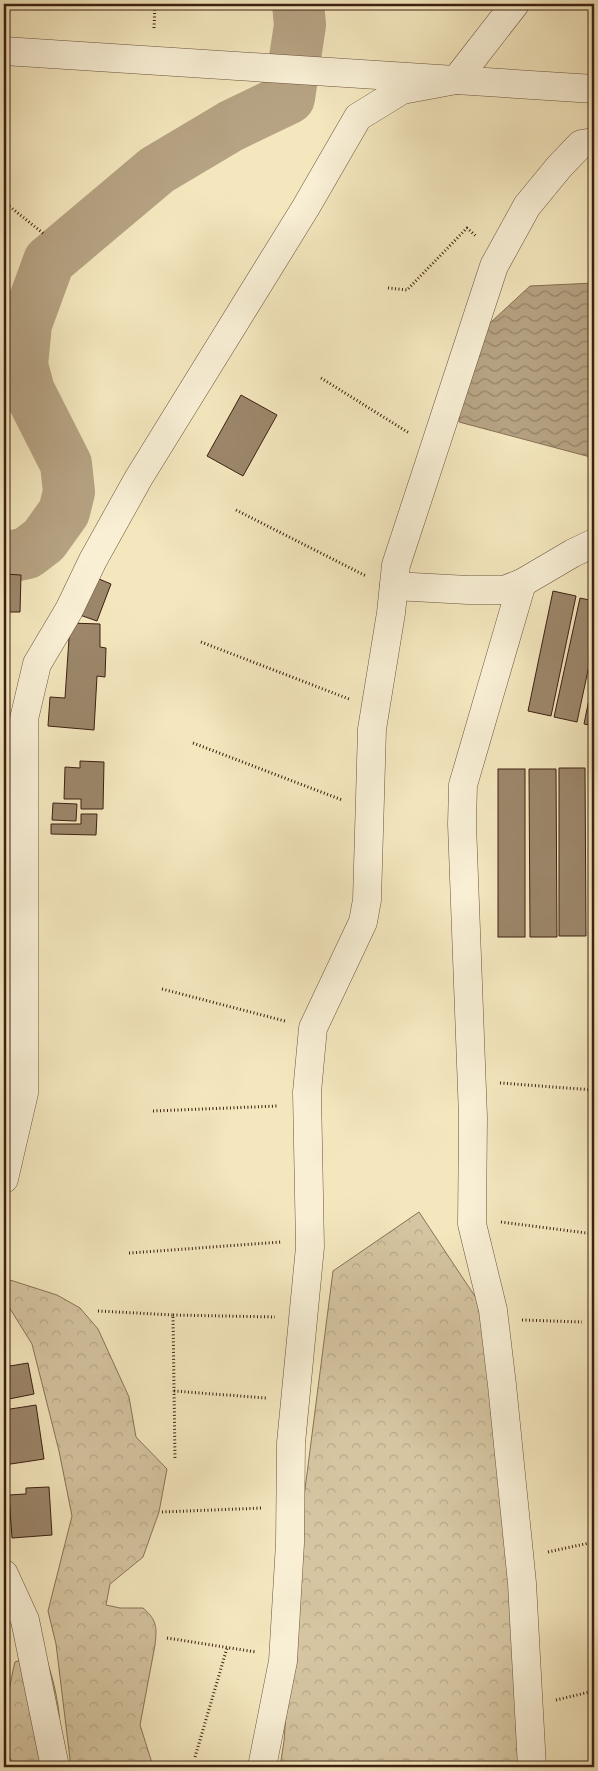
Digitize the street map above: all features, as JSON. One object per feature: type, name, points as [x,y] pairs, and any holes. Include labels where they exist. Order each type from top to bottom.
[{"type":"street","points":[[4,1179],[24,1093],[24,718],[37,664],[69,610],[93,560],[138,479],[306,208],[358,117],[402,90],[456,80],[515,4]]},
{"type":"street","points":[[4,51],[594,89]]},
{"type":"street","points":[[383,582],[396,565],[494,266],[527,206],[581,144],[594,142]]},
{"type":"street","points":[[383,582],[468,590],[504,590],[522,583],[594,543]]},
{"type":"street","points":[[262,1767],[283,1661],[290,1543],[291,1443],[310,1247],[307,1092],[313,1028],[363,922],[367,900],[372,729],[391,614],[383,582]]},
{"type":"street","points":[[522,583],[463,785],[462,824],[473,1117],[472,1224],[493,1310],[502,1385],[522,1583],[532,1767]]},
{"type":"street","points":[[4,1574],[25,1620],[55,1767]]},
{"type":"path","points":[[154,28],[155,4]]},
{"type":"path","points":[[4,202],[44,234]]},
{"type":"path","points":[[388,288],[407,290],[467,228],[480,239]]},
{"type":"path","points":[[321,378],[412,435]]},
{"type":"path","points":[[236,510],[383,582]]},
{"type":"path","points":[[201,642],[352,701]]},
{"type":"path","points":[[193,743],[342,801]]},
{"type":"path","points":[[162,989],[290,1023]]},
{"type":"path","points":[[492,1082],[594,1090]]},
{"type":"path","points":[[153,1111],[279,1106]]},
{"type":"path","points":[[499,1221],[594,1234]]},
{"type":"path","points":[[129,1253],[287,1241]]},
{"type":"path","points":[[98,1311],[173,1315],[279,1317]]},
{"type":"path","points":[[173,1315],[175,1459]]},
{"type":"path","points":[[513,1320],[582,1322]]},
{"type":"path","points":[[174,1391],[275,1399]]},
{"type":"path","points":[[162,1512],[267,1508]]},
{"type":"path","points":[[547,1553],[594,1542]]},
{"type":"path","points":[[167,1638],[256,1652]]},
{"type":"path","points":[[195,1757],[227,1648]]},
{"type":"path","points":[[548,1702],[594,1691]]},
{"type":"green space","points":[[419,1212],[490,1319],[515,1555],[520,1767],[280,1767],[284,1741],[299,1536],[333,1271]]},
{"type":"green space","points":[[10,1280],[57,1295],[80,1308],[98,1329],[129,1397],[136,1437],[167,1469],[159,1512],[143,1557],[110,1584],[106,1605],[120,1608],[143,1608],[151,1616],[156,1629],[155,1645],[140,1725],[152,1763],[192,1767],[71,1767],[56,1644],[48,1611],[72,1516],[59,1451],[32,1344],[4,1299],[4,1288]]},
{"type":"green space","points":[[594,1316],[594,1406],[589,1340]]},
{"type":"green space","points":[[44,1652],[52,1676],[59,1713],[59,1751],[40,1767],[19,1766],[7,1755],[5,1747],[6,1709],[13,1671],[15,1662]]},
{"type":"water","points":[[594,283],[594,458],[459,422],[461,395],[490,323],[530,286]]},
{"type":"building","points":[[241,395],[277,415],[243,476],[207,456]]},
{"type":"building","points":[[4,574],[21,575],[20,612],[4,612]]},
{"type":"building","points":[[92,576],[111,584],[97,621],[77,614]]},
{"type":"building","points":[[553,591],[576,596],[551,716],[528,711]]},
{"type":"building","points":[[580,598],[594,601],[594,642],[577,722],[554,717]]},
{"type":"building","points":[[70,623],[100,624],[100,647],[106,648],[105,677],[97,676],[94,730],[48,726],[50,697],[65,698]]},
{"type":"building","points":[[594,674],[594,726],[584,724]]},
{"type":"building","points":[[80,761],[104,762],[103,809],[81,809],[81,799],[64,799],[65,767],[80,768]]},
{"type":"building","points":[[559,768],[585,768],[586,936],[559,936]]},
{"type":"building","points":[[498,769],[525,769],[525,937],[498,937]]},
{"type":"building","points":[[529,769],[556,769],[557,937],[530,937]]},
{"type":"building","points":[[53,803],[77,804],[76,821],[52,820]]},
{"type":"building","points":[[81,814],[97,814],[96,835],[51,834],[51,824],[81,824]]},
{"type":"building","points":[[4,957],[6,957],[5,994],[11,994],[9,1035],[4,1035]]},
{"type":"building","points":[[4,1058],[7,1058],[5,1117],[4,1117]]},
{"type":"building","points":[[4,1330],[10,1366],[28,1363],[34,1394],[4,1400]]},
{"type":"building","points":[[36,1405],[44,1459],[4,1465],[4,1410]]},
{"type":"building","points":[[49,1487],[52,1535],[12,1538],[9,1495],[26,1494],[26,1488]]},
{"type":"waterway","points":[[4,558],[27,553],[44,540],[64,512],[69,492],[66,464],[29,391],[22,365],[26,324],[49,261],[157,170],[231,126],[289,98],[300,25],[298,4]]}]
